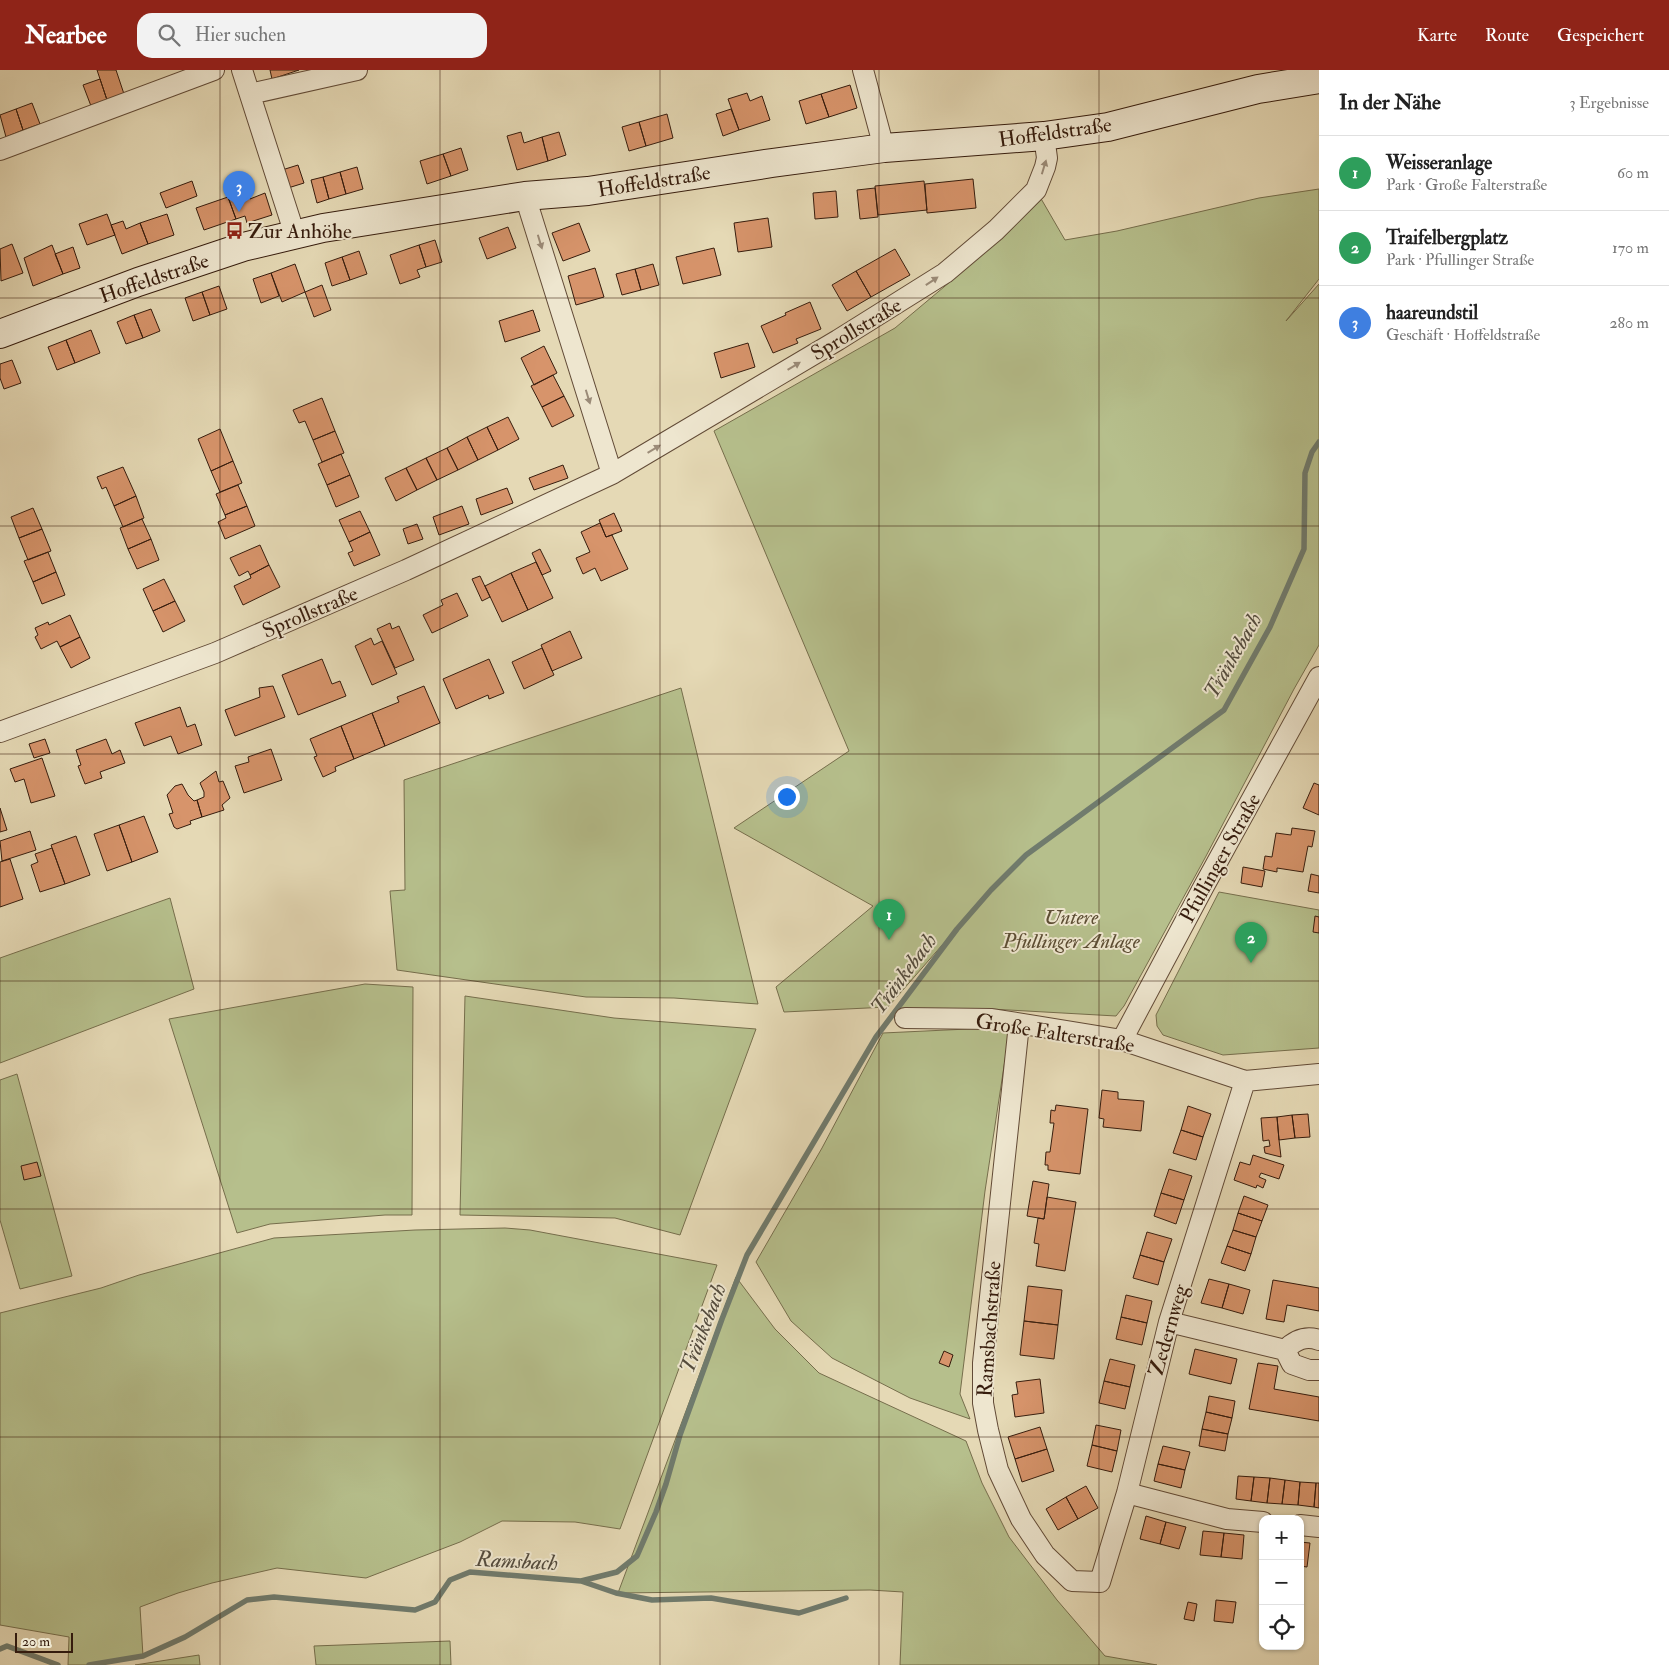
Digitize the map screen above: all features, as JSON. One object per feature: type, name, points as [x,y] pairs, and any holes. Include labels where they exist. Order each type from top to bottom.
[{"type":"street","points":[[0,150],[214,70]]},
{"type":"street","points":[[242,70],[295,235]]},
{"type":"street","points":[[250,94],[357,70]]},
{"type":"street","points":[[862,70],[884,148]]},
{"type":"street","name":"Hoffeldstraße","points":[[0,334],[138,282],[244,248],[323,228],[525,196],[588,191],[884,148],[1044,136],[1108,127],[1258,89],[1319,79]]},
{"type":"street","name":"Sprollstraße","points":[[0,732],[215,653],[406,570],[612,474],[838,340],[945,273],[996,230],[1036,190],[1047,158],[1044,136]]},
{"type":"street","points":[[525,196],[612,474]]},
{"type":"street","name":"Pfullinger Straße","points":[[1122,1040],[1319,677]]},
{"type":"street","name":"Große Falterstraße","points":[[905,1018],[992,1019],[1122,1040],[1245,1081],[1319,1074]]},
{"type":"street","name":"Ramsbachstraße","points":[[1019,1024],[982,1362],[983,1403],[998,1470],[1021,1519],[1045,1554],[1072,1582],[1100,1582]]},
{"type":"street","name":"Zedernweg","points":[[1100,1582],[1127,1493],[1169,1322],[1245,1081]]},
{"type":"street","points":[[1169,1322],[1286,1350]]},
{"type":"street","points":[[1286,1350],[1296,1340],[1313,1338],[1319,1340]]},
{"type":"street","points":[[1286,1350],[1292,1364],[1309,1370],[1319,1370]]},
{"type":"street","points":[[1127,1493],[1227,1519],[1259,1522]]},
{"type":"street","points":[[1304,1525],[1319,1527]]},
{"type":"green space","name":"Untere Pfullinger Anlage","points":[[1319,189],[1319,279],[1286,321],[1319,284],[1319,645],[1124,1006],[1116,1016],[991,1009],[895,1013],[945,946],[943,944],[888,1007],[784,1012],[776,987],[873,906],[734,828],[849,751],[714,431],[895,328],[963,271],[1036,190],[1065,240],[1117,231],[1259,198]]},
{"type":"green space","points":[[681,688],[758,1004],[674,998],[586,997],[397,970],[390,891],[405,890],[404,780]]},
{"type":"green space","points":[[1219,892],[1319,910],[1319,1048],[1223,1055],[1163,1035],[1157,1026],[1156,1015]]},
{"type":"green space","points":[[170,898],[194,989],[0,1063],[0,958]]},
{"type":"green space","points":[[365,984],[413,987],[412,1215],[385,1215],[270,1224],[237,1233],[169,1019]]},
{"type":"green space","points":[[465,996],[614,1018],[756,1029],[680,1235],[615,1218],[460,1215]]},
{"type":"green space","points":[[1010,1027],[985,1191],[960,1394],[970,1419],[910,1398],[832,1358],[791,1321],[756,1262],[822,1148],[883,1033]]},
{"type":"green space","points":[[17,1074],[72,1276],[20,1289],[0,1220],[0,1080]]},
{"type":"green space","points":[[505,1228],[530,1230],[717,1265],[620,1529],[575,1522],[502,1521],[460,1542],[366,1578],[277,1568],[212,1583],[140,1607],[143,1656],[89,1665],[68,1665],[69,1637],[0,1625],[0,1313],[101,1288],[139,1275],[274,1238],[415,1230]]},
{"type":"green space","points":[[736,1277],[775,1329],[819,1373],[966,1441],[982,1483],[1009,1537],[1057,1600],[1105,1656],[1157,1665],[900,1665],[903,1592],[870,1590],[618,1593]]},
{"type":"green space","points":[[450,1641],[451,1665],[316,1665],[314,1646]]},
{"type":"green space","points":[[199,1655],[200,1665],[135,1665]]},
{"type":"building","points":[[97,70],[116,70],[124,94],[107,100]]},
{"type":"building","points":[[270,70],[299,70],[272,79]]},
{"type":"building","points":[[100,79],[107,100],[91,106],[83,85]]},
{"type":"building","points":[[850,85],[857,108],[829,117],[821,94]]},
{"type":"building","points":[[747,93],[750,101],[762,96],[770,120],[739,130],[728,99]]},
{"type":"building","points":[[821,94],[829,117],[806,124],[799,101]]},
{"type":"building","points":[[32,103],[40,124],[23,130],[16,109]]},
{"type":"building","points":[[16,109],[23,130],[6,137],[0,115]]},
{"type":"building","points":[[731,109],[739,130],[723,136],[716,114]]},
{"type":"building","points":[[667,114],[673,138],[646,146],[639,122]]},
{"type":"building","points":[[639,122],[646,146],[629,151],[622,127]]},
{"type":"building","points":[[521,132],[524,143],[542,137],[548,161],[517,170],[507,136]]},
{"type":"building","points":[[559,132],[566,155],[548,161],[542,137]]},
{"type":"building","points":[[461,148],[468,170],[451,176],[443,154]]},
{"type":"building","points":[[443,154],[451,176],[427,184],[420,161]]},
{"type":"building","points":[[298,165],[304,183],[288,188],[282,170]]},
{"type":"building","points":[[357,167],[363,189],[346,194],[340,172]]},
{"type":"building","points":[[340,172],[346,194],[329,199],[323,177]]},
{"type":"building","points":[[323,177],[329,199],[317,203],[311,180]]},
{"type":"building","points":[[973,179],[976,208],[927,213],[925,184]]},
{"type":"building","points":[[192,181],[197,196],[166,208],[160,193]]},
{"type":"building","points":[[243,181],[250,199],[265,193],[272,215],[247,223],[245,216],[236,219],[228,197],[236,194],[232,184]]},
{"type":"building","points":[[924,181],[927,210],[878,215],[875,186]]},
{"type":"building","points":[[875,188],[878,217],[860,219],[857,190]]},
{"type":"building","points":[[836,191],[838,217],[815,219],[813,193]]},
{"type":"building","points":[[228,197],[236,219],[204,230],[196,208]]},
{"type":"building","points":[[107,214],[115,235],[87,245],[79,224]]},
{"type":"building","points":[[167,214],[174,235],[148,244],[140,223]]},
{"type":"building","points":[[768,218],[772,247],[738,252],[734,223]]},
{"type":"building","points":[[123,221],[126,229],[140,223],[148,244],[122,254],[111,225]]},
{"type":"building","points":[[579,223],[590,251],[563,261],[552,233]]},
{"type":"building","points":[[508,227],[516,248],[487,259],[479,238]]},
{"type":"building","points":[[435,240],[442,262],[426,267],[419,245]]},
{"type":"building","points":[[12,244],[23,273],[1,281],[0,249]]},
{"type":"building","points":[[52,245],[63,274],[33,286],[24,258]]},
{"type":"building","points":[[419,245],[426,267],[417,270],[420,277],[400,284],[390,255]]},
{"type":"building","points":[[73,247],[80,268],[63,274],[55,254]]},
{"type":"building","points":[[714,248],[721,275],[683,284],[676,257]]},
{"type":"building","points":[[895,249],[910,275],[871,297],[856,271]]},
{"type":"building","points":[[359,251],[367,274],[350,280],[342,257]]},
{"type":"building","points":[[342,257],[350,280],[332,286],[325,263]]},
{"type":"building","points":[[295,264],[305,292],[282,302],[271,273]]},
{"type":"building","points":[[653,264],[659,285],[641,290],[635,269]]},
{"type":"building","points":[[595,268],[604,297],[576,305],[568,276]]},
{"type":"building","points":[[635,269],[641,290],[622,295],[616,274]]},
{"type":"building","points":[[856,271],[871,297],[847,311],[832,285]]},
{"type":"building","points":[[271,273],[279,296],[261,303],[253,279]]},
{"type":"building","points":[[322,285],[331,310],[314,317],[305,292]]},
{"type":"building","points":[[219,286],[227,309],[210,315],[202,292]]},
{"type":"building","points":[[202,292],[210,315],[193,321],[185,298]]},
{"type":"building","points":[[810,302],[821,329],[796,339],[798,343],[773,353],[761,326]]},
{"type":"building","points":[[151,309],[160,331],[143,338],[134,315]]},
{"type":"building","points":[[533,310],[540,331],[505,342],[499,321]]},
{"type":"building","points":[[134,315],[143,338],[126,344],[117,322]]},
{"type":"building","points":[[91,330],[100,353],[75,363],[66,340]]},
{"type":"building","points":[[66,340],[75,363],[57,370],[48,347]]},
{"type":"building","points":[[748,343],[755,367],[721,378],[714,353]]},
{"type":"building","points":[[544,346],[557,373],[534,385],[521,358]]},
{"type":"building","points":[[12,360],[21,383],[4,389],[0,378],[0,364]]},
{"type":"building","points":[[553,375],[564,396],[542,407],[531,386]]},
{"type":"building","points":[[564,396],[574,416],[552,427],[542,407]]},
{"type":"building","points":[[322,398],[335,431],[313,440],[305,421],[299,423],[293,410]]},
{"type":"building","points":[[508,417],[519,439],[498,450],[487,427]]},
{"type":"building","points":[[487,427],[498,450],[478,460],[467,437]]},
{"type":"building","points":[[220,429],[233,461],[211,471],[198,439]]},
{"type":"building","points":[[335,431],[344,453],[322,462],[313,440]]},
{"type":"building","points":[[467,437],[478,460],[458,470],[447,448]]},
{"type":"building","points":[[447,448],[458,470],[437,480],[426,458]]},
{"type":"building","points":[[341,454],[350,475],[327,485],[318,464]]},
{"type":"building","points":[[426,458],[437,480],[417,490],[406,468]]},
{"type":"building","points":[[233,461],[242,483],[220,492],[211,471]]},
{"type":"building","points":[[563,465],[568,478],[534,490],[529,478]]},
{"type":"building","points":[[123,467],[136,496],[114,506],[106,487],[102,489],[97,477]]},
{"type":"building","points":[[406,468],[417,490],[396,501],[385,478]]},
{"type":"building","points":[[350,475],[359,497],[336,507],[327,485]]},
{"type":"building","points":[[238,485],[247,506],[225,515],[216,494]]},
{"type":"building","points":[[507,488],[513,503],[481,515],[476,499]]},
{"type":"building","points":[[136,496],[144,518],[123,527],[114,506]]},
{"type":"building","points":[[247,506],[255,526],[225,539],[218,522],[226,518],[225,515]]},
{"type":"building","points":[[462,506],[469,524],[439,535],[433,517]]},
{"type":"building","points":[[33,508],[42,529],[19,538],[11,517]]},
{"type":"building","points":[[360,511],[370,532],[349,542],[339,520]]},
{"type":"building","points":[[614,513],[622,531],[606,537],[599,520]]},
{"type":"building","points":[[142,519],[151,539],[128,549],[120,528]]},
{"type":"building","points":[[600,523],[606,537],[612,535],[628,569],[601,581],[595,568],[583,574],[576,558],[590,552],[581,532]]},
{"type":"building","points":[[417,524],[423,539],[408,544],[403,529]]},
{"type":"building","points":[[42,529],[51,551],[28,560],[19,538]]},
{"type":"building","points":[[370,532],[380,555],[354,566],[348,553],[353,551],[349,542]]},
{"type":"building","points":[[151,539],[159,560],[137,569],[128,549]]},
{"type":"building","points":[[260,545],[269,565],[250,575],[248,571],[239,576],[230,558]]},
{"type":"building","points":[[540,549],[551,571],[542,575],[532,553]]},
{"type":"building","points":[[48,552],[56,572],[33,582],[24,561]]},
{"type":"building","points":[[536,562],[553,598],[528,610],[511,573]]},
{"type":"building","points":[[269,565],[280,587],[243,605],[234,586],[251,578],[250,575]]},
{"type":"building","points":[[56,572],[65,595],[42,604],[33,582]]},
{"type":"building","points":[[511,573],[528,610],[502,622],[485,586]]},
{"type":"building","points":[[480,576],[490,597],[482,601],[472,579]]},
{"type":"building","points":[[164,579],[175,601],[153,611],[143,589]]},
{"type":"building","points":[[457,593],[468,616],[432,633],[423,615],[443,605],[441,600]]},
{"type":"building","points":[[175,601],[185,621],[163,632],[153,611]]},
{"type":"building","points":[[70,615],[80,637],[60,647],[57,641],[41,649],[35,637],[38,635],[35,628],[48,622],[49,625]]},
{"type":"building","points":[[390,623],[392,629],[399,626],[414,660],[395,668],[377,629]]},
{"type":"building","points":[[570,631],[582,658],[552,671],[541,645]]},
{"type":"building","points":[[80,637],[90,658],[71,668],[60,647]]},
{"type":"building","points":[[371,638],[374,645],[382,641],[397,674],[372,685],[355,646]]},
{"type":"building","points":[[542,648],[554,675],[524,689],[512,662]]},
{"type":"building","points":[[322,659],[332,684],[340,681],[346,696],[298,715],[282,675]]},
{"type":"building","points":[[489,659],[504,693],[489,699],[488,695],[456,709],[443,679]]},
{"type":"building","points":[[273,686],[285,717],[235,736],[225,710],[260,697],[259,688]]},
{"type":"building","points":[[424,686],[440,723],[385,746],[372,713],[399,702],[397,697]]},
{"type":"building","points":[[180,707],[187,727],[195,724],[202,745],[178,754],[171,736],[144,746],[135,723]]},
{"type":"building","points":[[372,713],[385,746],[354,759],[341,726]]},
{"type":"building","points":[[341,726],[354,759],[335,767],[336,771],[323,777],[314,757],[317,756],[310,739]]},
{"type":"building","points":[[45,739],[50,753],[34,758],[29,744]]},
{"type":"building","points":[[106,739],[112,754],[120,750],[125,763],[100,772],[102,778],[85,784],[78,766],[81,765],[76,750]]},
{"type":"building","points":[[271,749],[282,780],[244,793],[235,766],[249,762],[248,757]]},
{"type":"building","points":[[42,758],[55,796],[31,803],[24,779],[15,782],[10,769]]},
{"type":"building","points":[[216,771],[219,782],[223,781],[230,798],[222,805],[224,810],[202,817],[197,800],[204,797],[200,783]]},
{"type":"building","points":[[1314,783],[1319,785],[1319,815],[1303,808]]},
{"type":"building","points":[[182,784],[188,795],[194,801],[197,800],[202,817],[190,821],[191,824],[177,829],[174,827],[169,814],[173,813],[167,795],[175,786]]},
{"type":"building","points":[[0,808],[7,830],[0,832]]},
{"type":"building","points":[[144,816],[158,852],[132,862],[119,825]]},
{"type":"building","points":[[119,825],[132,862],[107,871],[94,834]]},
{"type":"building","points":[[1292,828],[1315,831],[1312,847],[1308,846],[1303,872],[1277,868],[1277,872],[1263,869],[1265,856],[1272,857],[1276,833],[1291,835]]},
{"type":"building","points":[[30,831],[36,850],[2,861],[0,841]]},
{"type":"building","points":[[76,836],[90,875],[65,884],[51,845]]},
{"type":"building","points":[[52,848],[65,884],[40,892],[31,865],[38,862],[35,854]]},
{"type":"building","points":[[10,859],[23,899],[0,907],[0,862]]},
{"type":"building","points":[[1243,867],[1265,871],[1262,887],[1241,883]]},
{"type":"building","points":[[1311,874],[1319,876],[1319,893],[1308,891]]},
{"type":"building","points":[[1315,916],[1319,917],[1319,933],[1313,932]]},
{"type":"building","points":[[1102,1090],[1118,1092],[1118,1099],[1144,1101],[1141,1131],[1103,1127],[1104,1119],[1099,1118]]},
{"type":"building","points":[[1056,1105],[1088,1109],[1080,1174],[1048,1170],[1048,1165],[1045,1165],[1046,1152],[1050,1152],[1054,1123],[1050,1123],[1051,1110],[1055,1111]]},
{"type":"building","points":[[1188,1106],[1211,1114],[1203,1137],[1181,1130]]},
{"type":"building","points":[[1308,1114],[1310,1137],[1295,1138],[1292,1115]]},
{"type":"building","points":[[1292,1115],[1295,1138],[1279,1140],[1277,1117]]},
{"type":"building","points":[[1277,1117],[1281,1157],[1265,1153],[1264,1147],[1270,1146],[1269,1140],[1263,1141],[1261,1118]]},
{"type":"building","points":[[1181,1130],[1203,1137],[1196,1160],[1173,1153]]},
{"type":"building","points":[[1253,1155],[1284,1165],[1279,1179],[1261,1173],[1259,1177],[1266,1180],[1263,1188],[1257,1185],[1256,1188],[1234,1180],[1240,1162],[1250,1165]]},
{"type":"building","points":[[37,1162],[41,1176],[24,1180],[21,1166]]},
{"type":"building","points":[[1169,1169],[1192,1176],[1184,1200],[1161,1193]]},
{"type":"building","points":[[1033,1181],[1049,1184],[1044,1219],[1027,1216]]},
{"type":"building","points":[[1161,1193],[1184,1200],[1176,1224],[1154,1216]]},
{"type":"building","points":[[1244,1196],[1268,1205],[1262,1221],[1238,1213]]},
{"type":"building","points":[[1047,1197],[1076,1202],[1065,1271],[1036,1266],[1039,1244],[1034,1243],[1038,1218],[1044,1219]]},
{"type":"building","points":[[1238,1213],[1262,1221],[1256,1237],[1233,1230]]},
{"type":"building","points":[[1233,1230],[1256,1237],[1251,1254],[1227,1246]]},
{"type":"building","points":[[1147,1232],[1172,1239],[1164,1262],[1140,1255]]},
{"type":"building","points":[[1227,1246],[1251,1254],[1245,1271],[1221,1263]]},
{"type":"building","points":[[1140,1255],[1164,1262],[1158,1285],[1133,1278]]},
{"type":"building","points":[[1209,1279],[1229,1284],[1222,1308],[1201,1303]]},
{"type":"building","points":[[1273,1280],[1319,1288],[1319,1311],[1287,1305],[1284,1322],[1266,1319]]},
{"type":"building","points":[[1229,1284],[1250,1290],[1243,1314],[1222,1308]]},
{"type":"building","points":[[1028,1286],[1062,1290],[1058,1325],[1024,1321]]},
{"type":"building","points":[[1126,1295],[1152,1301],[1147,1323],[1121,1317]]},
{"type":"building","points":[[1121,1317],[1147,1323],[1142,1345],[1116,1339]]},
{"type":"building","points":[[1024,1321],[1058,1325],[1054,1359],[1020,1355]]},
{"type":"building","points":[[1195,1349],[1237,1359],[1231,1384],[1189,1374]]},
{"type":"building","points":[[944,1351],[953,1355],[949,1367],[939,1363]]},
{"type":"building","points":[[1110,1359],[1135,1365],[1130,1387],[1104,1381]]},
{"type":"building","points":[[1258,1363],[1278,1366],[1274,1389],[1319,1397],[1319,1421],[1249,1409]]},
{"type":"building","points":[[1040,1379],[1044,1413],[1015,1417],[1012,1395],[1018,1394],[1016,1382]]},
{"type":"building","points":[[1104,1381],[1130,1387],[1125,1409],[1099,1403]]},
{"type":"building","points":[[1209,1396],[1235,1401],[1232,1418],[1206,1412]]},
{"type":"building","points":[[1206,1412],[1232,1418],[1228,1434],[1202,1429]]},
{"type":"building","points":[[1096,1425],[1121,1430],[1117,1451],[1092,1445]]},
{"type":"building","points":[[1040,1427],[1047,1449],[1015,1459],[1008,1437]]},
{"type":"building","points":[[1202,1429],[1228,1434],[1225,1451],[1199,1446]]},
{"type":"building","points":[[1092,1445],[1117,1451],[1112,1472],[1087,1466]]},
{"type":"building","points":[[1163,1446],[1190,1452],[1185,1470],[1158,1464]]},
{"type":"building","points":[[1047,1449],[1054,1471],[1022,1482],[1015,1459]]},
{"type":"building","points":[[1158,1464],[1185,1470],[1181,1488],[1154,1481]]},
{"type":"building","points":[[1238,1476],[1254,1477],[1251,1501],[1236,1499]]},
{"type":"building","points":[[1254,1477],[1270,1478],[1267,1503],[1251,1501]]},
{"type":"building","points":[[1270,1478],[1285,1480],[1282,1504],[1267,1503]]},
{"type":"building","points":[[1285,1480],[1300,1482],[1298,1505],[1282,1504]]},
{"type":"building","points":[[1300,1482],[1316,1483],[1314,1507],[1298,1505]]},
{"type":"building","points":[[1316,1483],[1319,1483],[1319,1508],[1314,1507]]},
{"type":"building","points":[[1086,1486],[1098,1508],[1078,1519],[1066,1497]]},
{"type":"building","points":[[1066,1497],[1078,1519],[1058,1530],[1046,1509]]},
{"type":"building","points":[[1146,1516],[1166,1522],[1160,1544],[1140,1539]]},
{"type":"building","points":[[1166,1522],[1186,1527],[1179,1549],[1160,1544]]},
{"type":"building","points":[[1203,1531],[1224,1533],[1221,1557],[1200,1555]]},
{"type":"building","points":[[1224,1533],[1244,1535],[1242,1559],[1221,1557]]},
{"type":"building","points":[[1304,1542],[1310,1543],[1307,1567],[1304,1567]]},
{"type":"building","points":[[1216,1600],[1236,1602],[1233,1623],[1214,1621]]},
{"type":"building","points":[[1188,1602],[1197,1604],[1194,1621],[1184,1619]]},
{"type":"waterway","name":"Tränkebach","points":[[581,1581],[617,1572],[637,1556],[656,1512],[680,1435],[747,1255],[876,1037],[957,929],[991,890],[1026,855],[1224,710],[1270,627],[1304,549],[1305,473],[1312,452],[1319,442]]},
{"type":"waterway","name":"Ramsbach","points":[[89,1665],[143,1656],[185,1637],[247,1600],[274,1597],[415,1610],[435,1602],[450,1580],[470,1572],[581,1581],[616,1593],[652,1600],[711,1598],[799,1613],[846,1598]]},
{"type":"waterway","name":"Ramsbach","points":[[0,1649],[7,1646],[58,1665]]},
{"type":"place","name":"haareundstil","points":[[239,212]]},
{"type":"place","name":"Zur Anhöhe","points":[[234,231]]},
{"type":"place","name":"Weisseranlage","points":[[889,940]]},
{"type":"place","name":"Traifelbergplatz","points":[[1251,963]]}]
